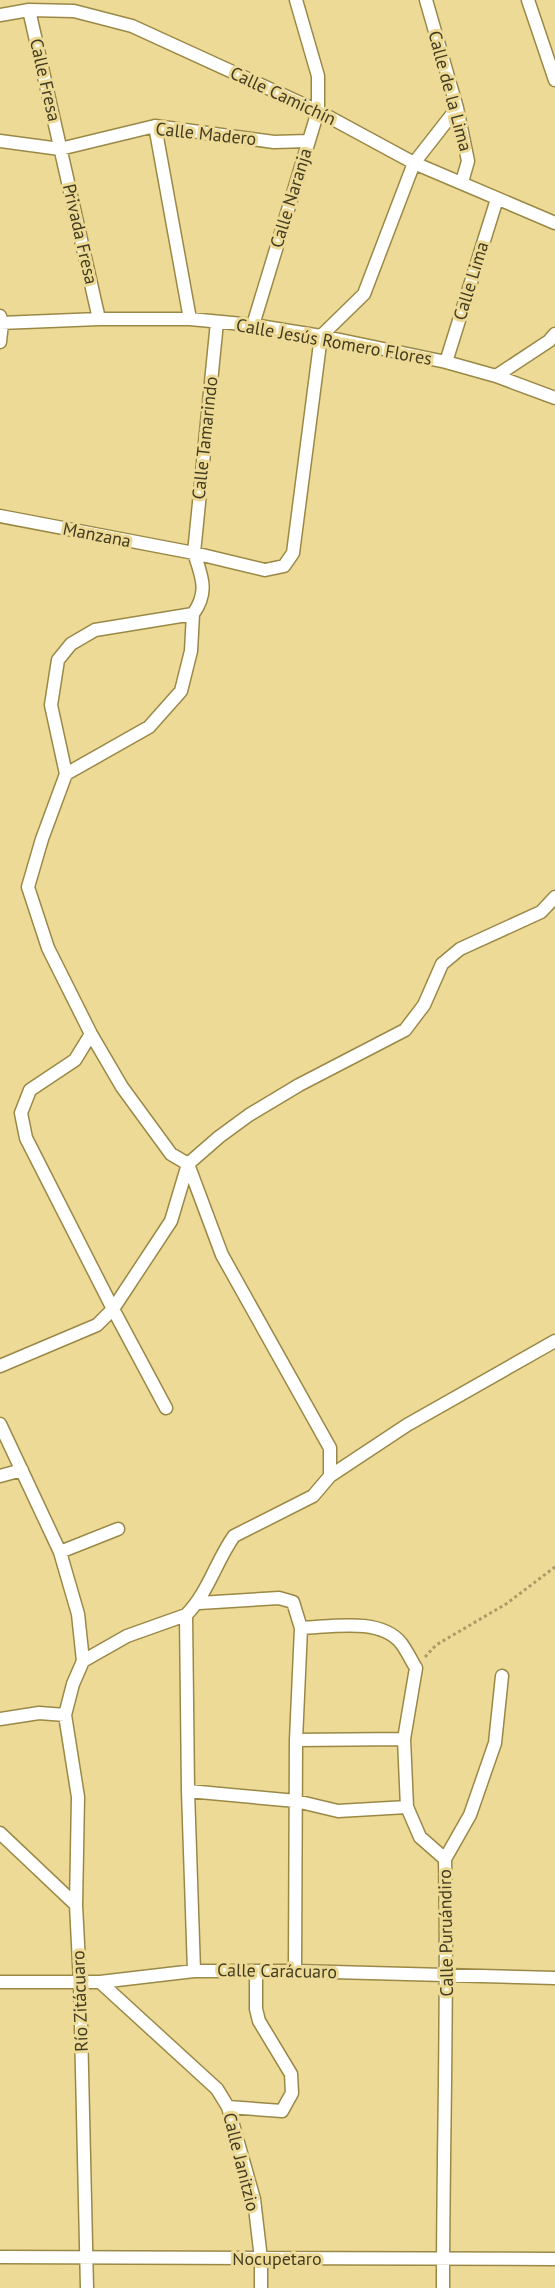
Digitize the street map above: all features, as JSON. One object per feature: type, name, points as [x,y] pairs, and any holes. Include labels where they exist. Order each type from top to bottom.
[{"type":"street","name":"Calle Naranja","points":[[253,325],[318,111],[318,76],[296,0]]},
{"type":"street","name":"Calle de la Lima","points":[[426,0],[468,161],[462,182]]},
{"type":"street","points":[[528,0],[555,80]]},
{"type":"street","name":"Calle Camichín","points":[[0,15],[29,10],[74,11],[132,26],[318,111],[414,163],[555,223]]},
{"type":"street","name":"Calle Fresa","points":[[29,10],[60,149]]},
{"type":"street","points":[[321,336],[364,294],[414,163],[456,108]]},
{"type":"street","points":[[155,126],[190,319]]},
{"type":"street","name":"Calle Madero","points":[[0,141],[60,149],[155,126],[274,142],[308,141]]},
{"type":"street","name":"Privada Fresa","points":[[60,149],[99,319]]},
{"type":"street","name":"Calle Lima","points":[[446,362],[496,199]]},
{"type":"street","name":"Calle Jesús Romero Flores","points":[[1,320],[190,319],[253,325],[321,336],[446,362],[496,376],[555,398]]},
{"type":"street","points":[[0,342],[1,320]]},
{"type":"street","name":"Calle Tamarindo","points":[[194,553],[217,322]]},
{"type":"street","points":[[496,376],[549,341],[555,334]]},
{"type":"street","name":"Manzana","points":[[0,516],[194,553],[265,570],[284,566],[293,553],[321,336]]},
{"type":"street","points":[[66,774],[149,727],[181,691],[191,651],[193,614],[201,603],[203,581],[194,553]]},
{"type":"street","points":[[193,614],[95,630],[70,644],[58,660],[51,705],[66,774],[42,839],[28,887],[48,948],[91,1034],[122,1087],[171,1154],[188,1164],[222,1255],[330,1448],[330,1476]]},
{"type":"street","points":[[0,1366],[97,1325],[113,1310],[171,1221],[188,1164],[219,1137],[249,1115],[299,1085],[405,1030],[424,1005],[442,964],[460,949],[541,912],[555,897]]},
{"type":"street","points":[[91,1034],[75,1060],[30,1090],[21,1113],[26,1138],[113,1310],[166,1408]]},
{"type":"street","points":[[83,1661],[126,1636],[186,1615],[199,1603],[234,1536],[313,1496],[330,1476],[407,1425],[555,1341]]},
{"type":"street","points":[[0,1424],[60,1552],[78,1614],[83,1661],[73,1684],[65,1714],[39,1713],[0,1719]]},
{"type":"street","points":[[0,1476],[22,1470]]},
{"type":"street","points":[[60,1552],[118,1529]]},
{"type":"street","points":[[199,1603],[279,1598],[293,1602],[301,1628],[296,1740],[295,1971]]},
{"type":"street","points":[[186,1615],[188,1791],[194,1971]]},
{"type":"street","points":[[301,1628],[366,1627],[385,1631],[400,1642],[416,1668]]},
{"type":"street","name":"Calle Puruándiro","points":[[416,1668],[404,1739],[407,1807],[420,1838],[445,1859],[447,1975],[443,2288]]},
{"type":"street","points":[[445,1859],[470,1815],[495,1743],[502,1676]]},
{"type":"street","name":"Río Zitácuaro","points":[[65,1714],[78,1797],[75,1905],[80,1983],[87,2288]]},
{"type":"street","points":[[296,1740],[404,1739]]},
{"type":"street","points":[[188,1791],[296,1801],[338,1811],[407,1807]]},
{"type":"street","points":[[0,1833],[75,1905]]},
{"type":"street","name":"Calle Carácuaro","points":[[0,1982],[100,1982],[194,1971],[295,1971],[555,1978]]},
{"type":"street","points":[[228,2107],[282,2111],[292,2093],[291,2074],[259,2021],[256,2008],[256,1971]]},
{"type":"street","name":"Calle Janitzio","points":[[100,1982],[217,2088],[228,2107],[254,2199],[261,2259],[261,2288]]},
{"type":"street","name":"Nocupetaro","points":[[0,2257],[555,2259]]},
{"type":"path","points":[[416,1668],[435,1645],[506,1604],[555,1568]]}]
